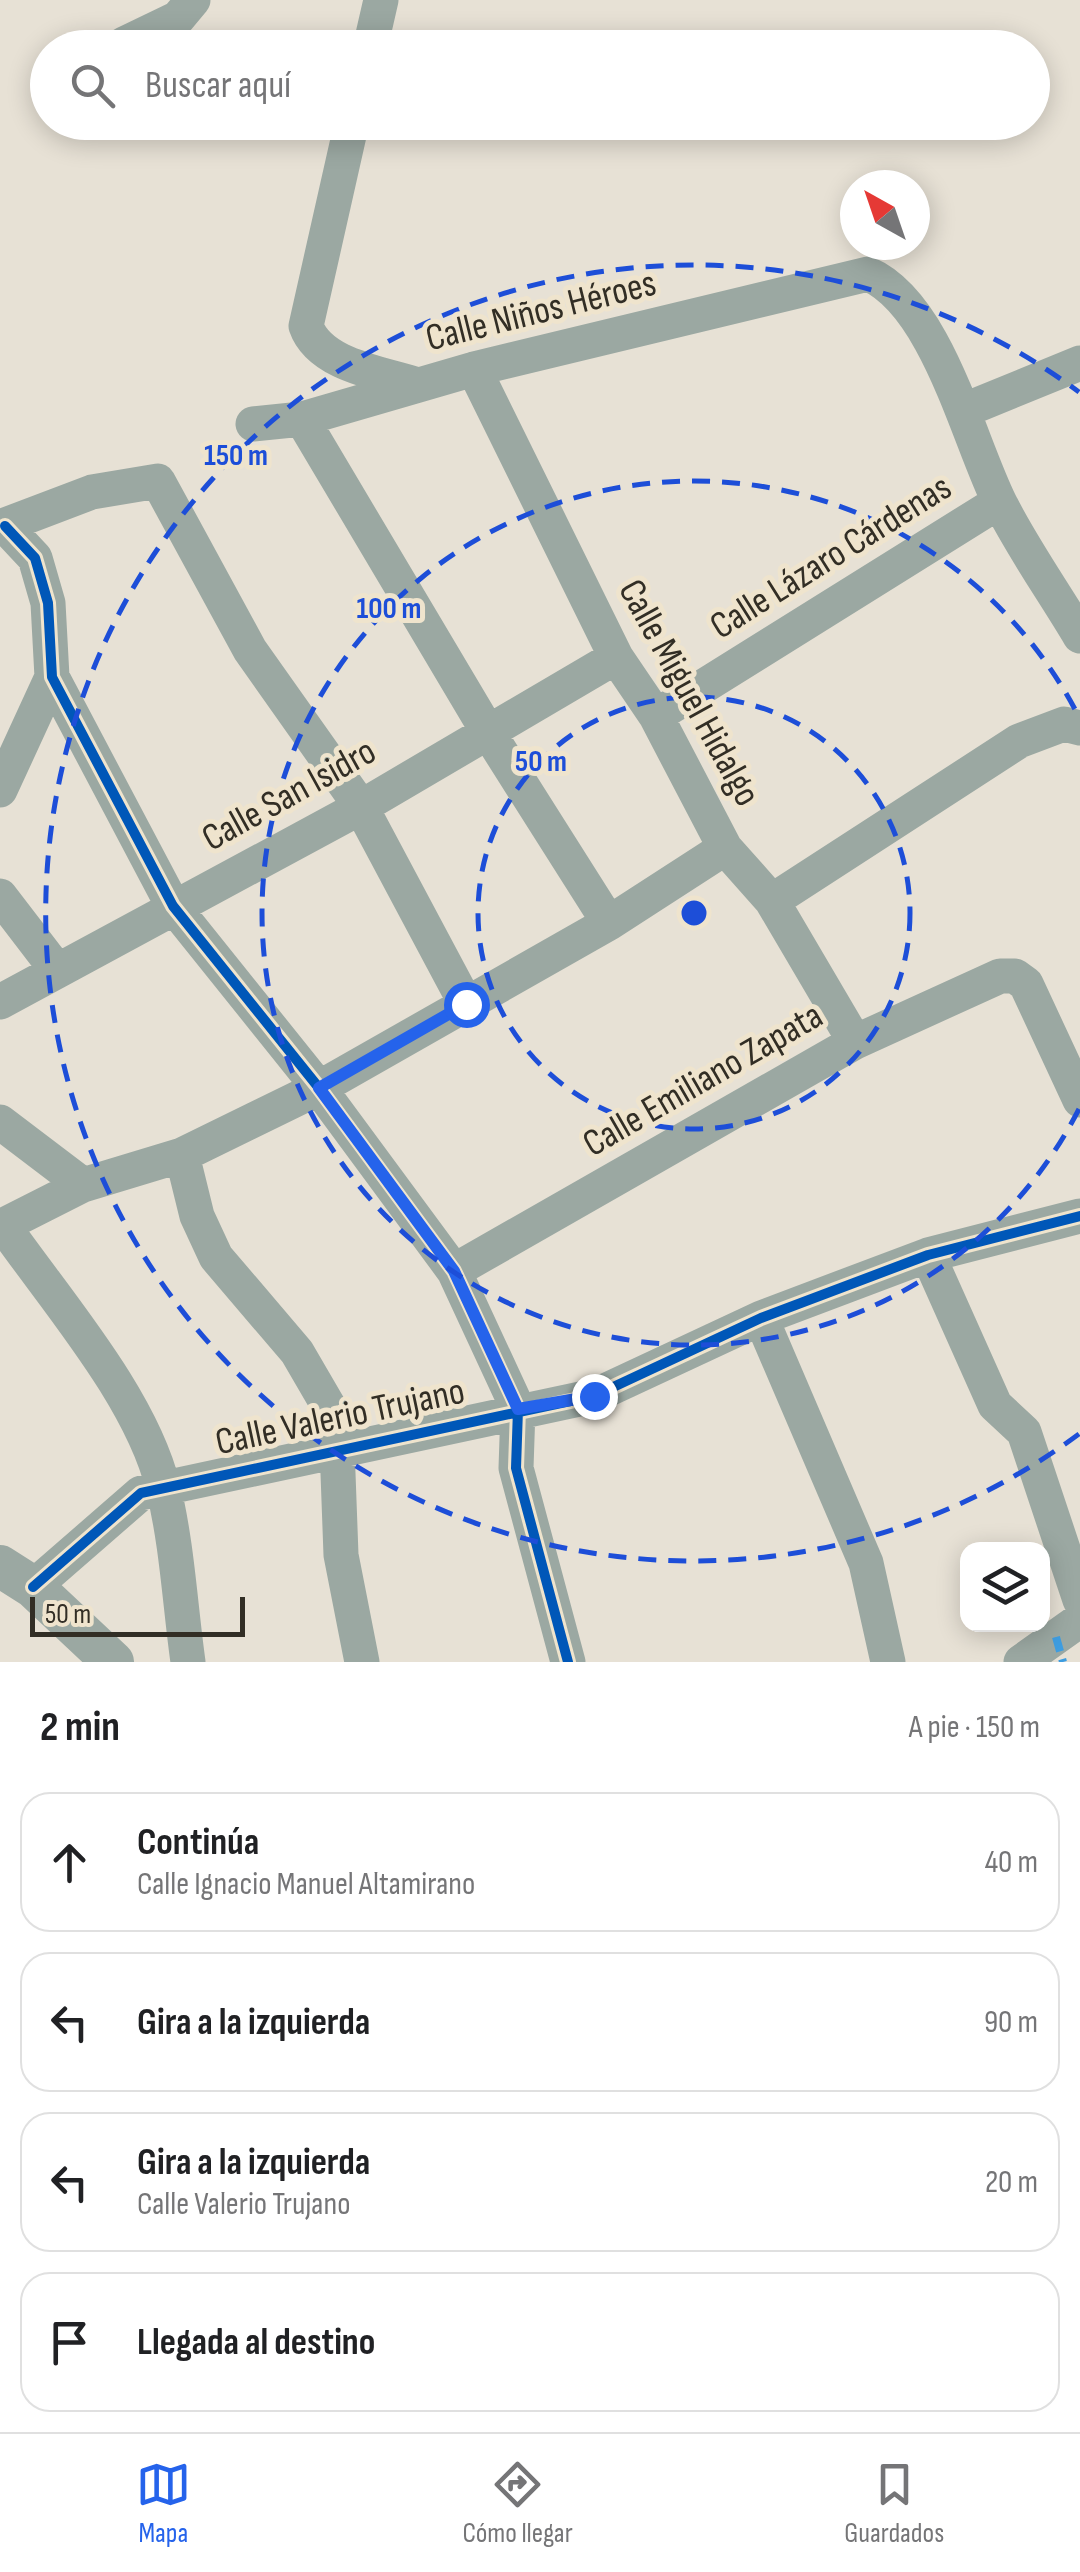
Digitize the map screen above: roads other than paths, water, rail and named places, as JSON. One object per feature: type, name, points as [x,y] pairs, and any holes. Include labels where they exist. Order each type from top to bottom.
[{"type":"street","points":[[153,30],[178,18],[193,0]]},
{"type":"street","points":[[374,30],[381,0]]},
{"type":"street","points":[[348,140],[306,326],[311,341],[330,356],[418,385]]},
{"type":"street","name":"Calle Niños Héroes","points":[[254,424],[302,419],[474,369],[868,274],[890,284],[906,302],[965,410]]},
{"type":"street","points":[[1080,363],[965,410],[999,502],[1080,636]]},
{"type":"street","name":"Calle Miguel Hidalgo","points":[[474,369],[616,657],[656,716],[725,848],[772,901],[856,1042]]},
{"type":"street","points":[[302,419],[488,732],[608,922]]},
{"type":"street","points":[[466,1004],[360,807],[250,650],[158,481],[92,492],[2,527],[34,558],[48,603],[52,677],[173,906],[319,1088],[454,1271],[518,1409],[516,1468],[568,1662]]},
{"type":"street","name":"Calle Lázaro Cárdenas","points":[[656,716],[999,502]]},
{"type":"street","name":"Calle San Isidro","points":[[0,1002],[360,807],[616,657]]},
{"type":"street","points":[[0,790],[52,677]]},
{"type":"street","points":[[772,901],[1019,742],[1064,724],[1080,728]]},
{"type":"street","points":[[188,1662],[163,1485],[141,1430],[106,1371],[2,1226],[84,1186],[182,1156],[319,1088],[608,922],[725,848]]},
{"type":"street","points":[[0,896],[56,969]]},
{"type":"street","name":"Calle Emiliano Zapata","points":[[454,1271],[856,1042],[1000,976],[1015,976],[1026,984],[1077,1085]]},
{"type":"street","points":[[0,1122],[84,1186]]},
{"type":"street","points":[[182,1156],[198,1216],[216,1258],[297,1352],[336,1419],[341,1555],[362,1662]]},
{"type":"street","name":"Calle Valerio Trujano","points":[[17,1576],[141,1493],[163,1485],[594,1396],[762,1318],[928,1255],[1080,1216]]},
{"type":"street","points":[[928,1255],[995,1405],[1024,1432],[1080,1600]]},
{"type":"street","points":[[762,1318],[866,1563],[888,1662]]},
{"type":"street","points":[[17,1576],[114,1662]]},
{"type":"street","points":[[1021,1662],[1080,1620]]}]
